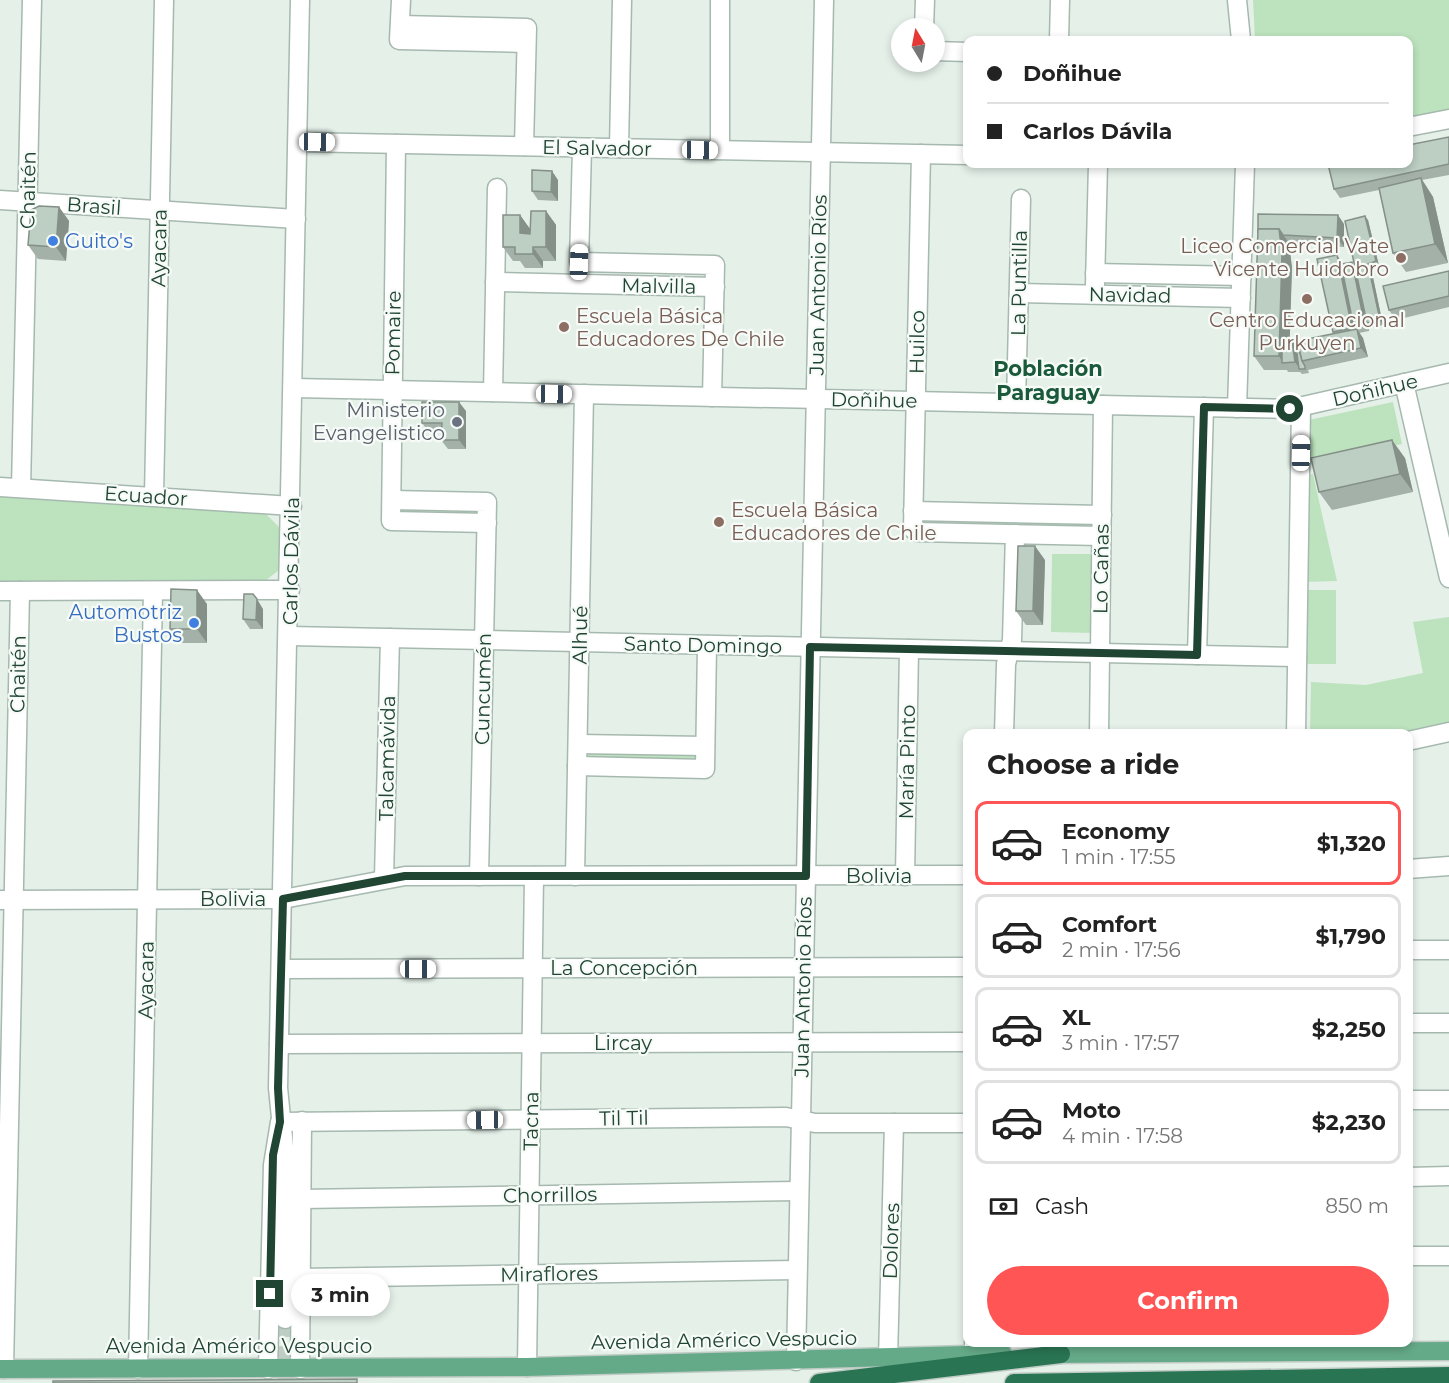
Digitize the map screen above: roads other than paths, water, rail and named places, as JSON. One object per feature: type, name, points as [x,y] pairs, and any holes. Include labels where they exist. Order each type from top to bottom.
[{"type":"highway","points":[[819,1383],[1061,1348]]},
{"type":"highway","points":[[1014,1383],[1449,1376]]},
{"type":"main road","name":"Avenida Américo Vespucio","points":[[2,1369],[527,1367],[888,1359],[974,1349],[1245,1348],[1449,1351]]},
{"type":"street","name":"Chaitén","points":[[21,488],[32,0]]},
{"type":"street","name":"Ayacara","points":[[154,496],[164,0]]},
{"type":"street","name":"Carlos Dávila","points":[[285,1318],[287,1177],[280,1122],[279,1044],[292,506],[300,0]]},
{"type":"street","points":[[400,0],[400,32],[527,35],[524,146]]},
{"type":"street","points":[[619,148],[622,0]]},
{"type":"street","points":[[720,0],[720,150]]},
{"type":"street","name":"Juan Antonio Ríos","points":[[796,1361],[824,0]]},
{"type":"street","points":[[924,18],[925,0]]},
{"type":"street","points":[[1059,36],[1060,0]]},
{"type":"street","points":[[1237,0],[1241,36]]},
{"type":"street","points":[[945,51],[963,52]]},
{"type":"street","points":[[1413,126],[1449,119]]},
{"type":"street","name":"El Salvador","points":[[298,142],[963,155]]},
{"type":"street","name":"Pomaire","points":[[396,144],[392,521],[487,523]]},
{"type":"street","name":"Malvilla","points":[[495,282],[715,287],[715,265],[579,262],[582,148]]},
{"type":"street","name":"Huilco","points":[[921,154],[914,530],[1015,534]]},
{"type":"street","points":[[1094,295],[1098,168]]},
{"type":"street","points":[[1237,408],[1245,168]]},
{"type":"street","points":[[493,392],[497,188]]},
{"type":"street","name":"La Puntilla","points":[[1016,403],[1021,199]]},
{"type":"street","name":"Brasil","points":[[0,200],[296,219]]},
{"type":"street","name":"Navidad","points":[[1095,273],[1242,276]]},
{"type":"street","points":[[712,397],[715,287]]},
{"type":"street","name":"Navidad","points":[[1018,293],[1241,298]]},
{"type":"street","name":"Doñihue","points":[[294,388],[1301,408],[1449,373]]},
{"type":"street","points":[[1404,383],[1449,578]]},
{"type":"street","name":"Alhué","points":[[575,876],[584,394]]},
{"type":"street","name":"Lo Cañas","points":[[1099,729],[1103,405]]},
{"type":"street","points":[[1197,655],[1204,407]]},
{"type":"street","points":[[1296,729],[1301,408]]},
{"type":"street","name":"Ecuador","points":[[0,487],[292,506]]},
{"type":"street","name":"Cuncumén","points":[[392,500],[487,502],[479,876]]},
{"type":"street","points":[[913,511],[1102,515]]},
{"type":"street","points":[[1004,729],[1006,664],[1012,640],[1015,534],[1101,536]]},
{"type":"street","points":[[0,591],[290,590]]},
{"type":"street","name":"Chaitén","points":[[2,1369],[7,900],[20,591]]},
{"type":"street","name":"Ayacara","points":[[138,1369],[153,591]]},
{"type":"street","name":"Santo Domingo","points":[[289,636],[1297,657]]},
{"type":"street","name":"Talcamávida","points":[[384,878],[390,638]]},
{"type":"street","points":[[577,766],[705,769],[707,645]]},
{"type":"street","name":"María Pinto","points":[[905,876],[909,649]]},
{"type":"street","points":[[1413,740],[1449,732]]},
{"type":"street","points":[[578,744],[705,746]]},
{"type":"street","points":[[1413,869],[1449,866]]},
{"type":"street","name":"Tacna","points":[[527,1367],[534,876]]},
{"type":"street","name":"Bolivia","points":[[7,900],[283,899],[384,878],[963,876]]},
{"type":"street","points":[[1413,950],[1449,950]]},
{"type":"street","name":"La Concepción","points":[[281,969],[963,967]]},
{"type":"street","points":[[1413,1023],[1449,1023]]},
{"type":"street","name":"Lircay","points":[[279,1044],[963,1042]]},
{"type":"street","points":[[1413,1100],[1449,1100]]},
{"type":"street","name":"Til Til","points":[[280,1122],[786,1117],[815,1123],[963,1123]]},
{"type":"street","points":[[300,1369],[302,1121]]},
{"type":"street","name":"Carlos Dávila","points":[[268,1369],[273,1165],[280,1122]]},
{"type":"street","name":"Dolores","points":[[888,1359],[894,1123]]},
{"type":"street","points":[[1413,1177],[1449,1176]]},
{"type":"street","name":"Chorrillos","points":[[301,1199],[799,1191]]},
{"type":"street","points":[[1413,1256],[1449,1256]]},
{"type":"street","name":"Miraflores","points":[[301,1278],[797,1270]]},
{"type":"tunnel","points":[[285,1319],[286,1383]]},
{"type":"place","name":"Guito's","points":[[53,241]]},
{"type":"place","name":"Liceo Comercial Vate Vicente Huidobro","points":[[1401,258]]},
{"type":"place","name":"Centro Educacional Purkuyen","points":[[1307,299]]},
{"type":"place","name":"Escuela Básica Educadores De Chile","points":[[564,327]]},
{"type":"place","name":"Ministerio Evangelistico","points":[[457,422]]},
{"type":"place","name":"Escuela Básica Educadores de Chile","points":[[719,522]]},
{"type":"place","name":"Automotriz Bustos","points":[[194,623]]},
{"type":"district","name":"Población Paraguay","points":[[1048,381]]}]
